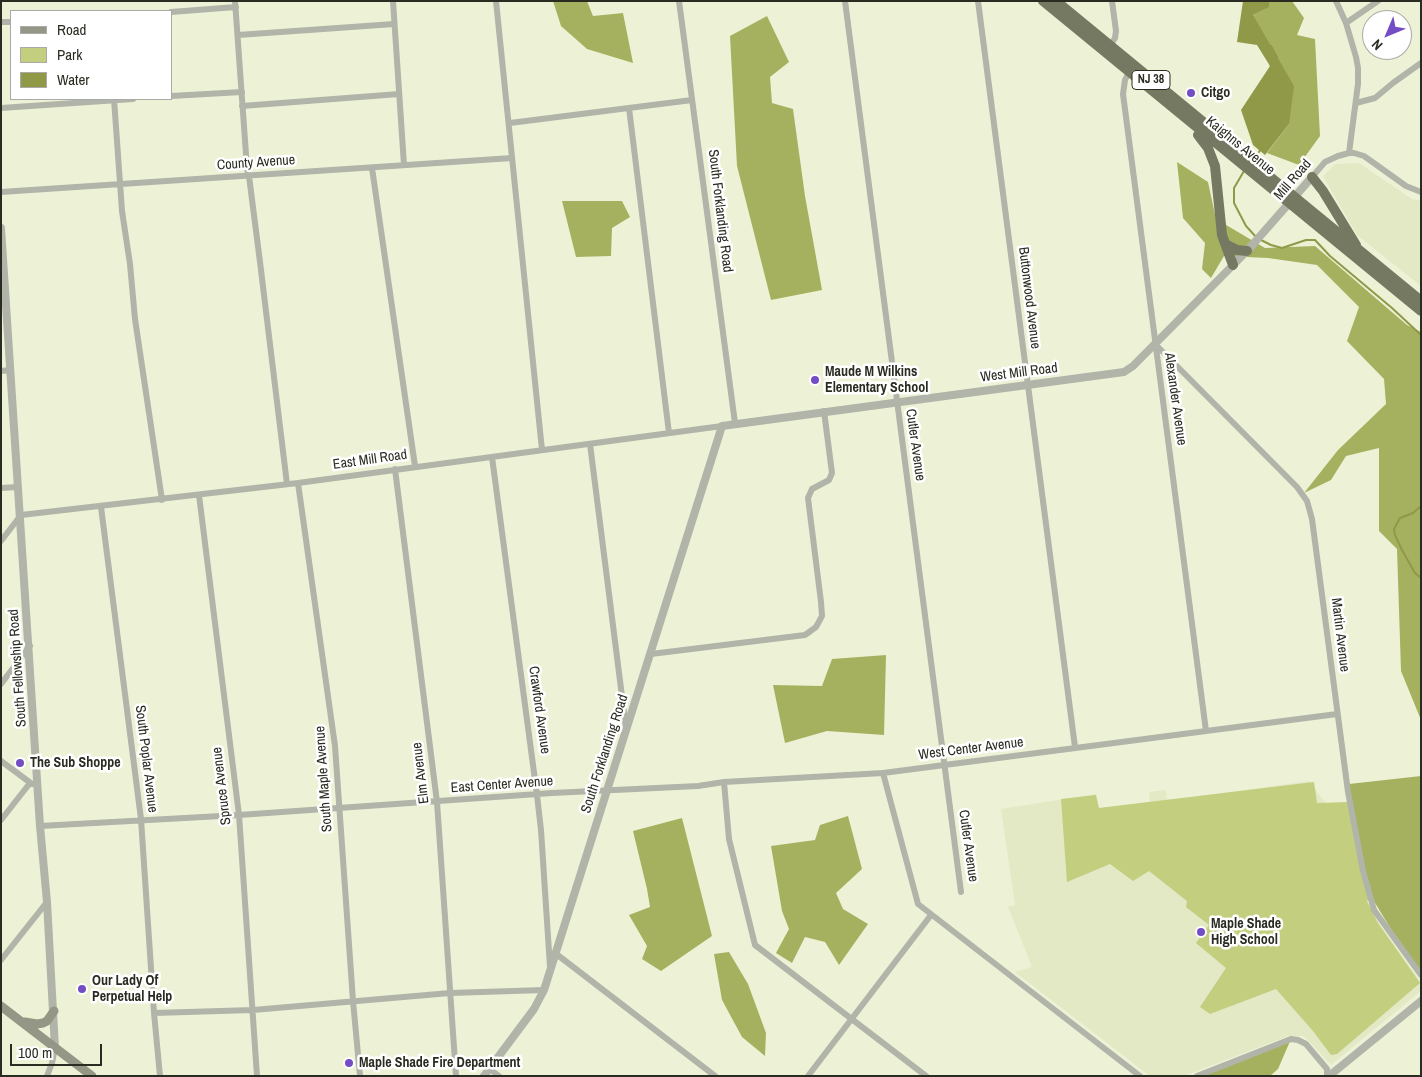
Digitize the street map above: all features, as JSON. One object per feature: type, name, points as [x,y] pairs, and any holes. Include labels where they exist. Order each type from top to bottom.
[{"type":"highway","name":"Kaighns Avenue","points":[[1043,1],[1185,118],[1254,169],[1421,311]]},
{"type":"highway","name":"Kaighns Avenue","points":[[1056,1],[1245,162]]},
{"type":"highway","points":[[1185,118],[1205,144],[1214,162],[1222,234],[1233,265]]},
{"type":"highway","points":[[1312,176],[1359,250]]},
{"type":"highway","name":"Kaighns Avenue","points":[[1291,200],[1359,250],[1421,301]]},
{"type":"highway","points":[[1227,245],[1237,250],[1248,251]]},
{"type":"main road","points":[[1,1006],[92,1076]]},
{"type":"main road","points":[[22,1022],[31,1024],[44,1023],[54,1011]]},
{"type":"street","points":[[393,1],[404,165]]},
{"type":"street","points":[[496,1],[542,450]]},
{"type":"street","name":"South Forklanding Road","points":[[679,1],[735,423]]},
{"type":"street","name":"Cutler Avenue","points":[[845,1],[961,892]]},
{"type":"street","name":"Buttonwood Avenue","points":[[978,1],[1075,748]]},
{"type":"street","points":[[1110,46],[1116,32],[1112,1]]},
{"type":"street","points":[[1336,1],[1346,23],[1356,57],[1358,84],[1349,152],[1364,156],[1406,186],[1421,192]]},
{"type":"street","points":[[1346,23],[1378,1]]},
{"type":"street","points":[[172,12],[236,4],[247,168],[287,484]]},
{"type":"street","points":[[238,35],[394,24]]},
{"type":"street","points":[[1356,103],[1375,98],[1392,83],[1421,63]]},
{"type":"street","name":"Alexander Avenue","points":[[1130,72],[1124,83],[1123,94],[1206,731]]},
{"type":"street","points":[[172,96],[242,92]]},
{"type":"street","points":[[242,106],[399,94]]},
{"type":"street","points":[[1,108],[101,100]]},
{"type":"street","points":[[114,100],[119,185],[135,319],[162,500]]},
{"type":"street","points":[[510,123],[692,100]]},
{"type":"street","points":[[629,108],[669,433]]},
{"type":"street","name":"Mill Road","points":[[1264,234],[1325,162],[1349,152]]},
{"type":"street","name":"County Avenue","points":[[1,192],[512,158]]},
{"type":"street","points":[[372,168],[415,466]]},
{"type":"street","name":"South Fellowship Road","points":[[1,228],[30,646],[40,826],[47,902],[55,1048]]},
{"type":"street","name":"West Mill Road","points":[[722,426],[1124,372],[1133,366],[1264,234]]},
{"type":"street","name":"Martin Avenue","points":[[1155,344],[1297,487],[1307,501],[1312,519],[1337,714],[1354,826],[1370,898],[1380,920],[1421,975]]},
{"type":"street","points":[[1,371],[10,370]]},
{"type":"street","points":[[651,654],[805,635],[816,627],[822,616],[808,498],[812,489],[829,480],[832,473],[824,411]]},
{"type":"street","name":"South Forklanding Road","points":[[484,1076],[534,1009],[544,990],[722,426]]},
{"type":"street","name":"East Mill Road","points":[[21,515],[298,483],[722,426]]},
{"type":"street","points":[[590,444],[626,729]]},
{"type":"street","name":"Crawford Avenue","points":[[492,457],[541,830],[550,969]]},
{"type":"street","name":"Elm Avenue","points":[[395,469],[437,802],[456,1076]]},
{"type":"street","name":"South Maple Avenue","points":[[298,483],[336,754],[360,1076]]},
{"type":"street","points":[[1,488],[18,487]]},
{"type":"street","name":"Spruce Avenue","points":[[198,495],[239,816],[257,1076]]},
{"type":"street","name":"South Poplar Avenue","points":[[101,507],[141,819],[160,1076]]},
{"type":"street","points":[[1,541],[21,515]]},
{"type":"street","points":[[1,684],[30,646]]},
{"type":"street","name":"West Center Avenue","points":[[606,790],[698,786],[724,782],[884,773],[1337,714]]},
{"type":"street","points":[[1,761],[38,788]]},
{"type":"street","points":[[884,773],[918,904],[1140,1076]]},
{"type":"street","points":[[724,782],[729,839],[755,945],[926,1076]]},
{"type":"street","points":[[1,820],[30,783]]},
{"type":"street","name":"East Center Avenue","points":[[40,826],[141,819],[239,816],[606,790]]},
{"type":"street","points":[[1,960],[47,902]]},
{"type":"street","points":[[808,1076],[931,915]]},
{"type":"street","points":[[555,953],[715,1076]]},
{"type":"street","points":[[154,1014],[253,1010],[450,993],[544,990]]},
{"type":"street","points":[[1328,1076],[1421,1001]]},
{"type":"street","points":[[1197,1076],[1291,1039],[1306,1044],[1327,1069],[1328,1076]]},
{"type":"street","points":[[47,1076],[55,1048]]},
{"type":"street","points":[[490,1068],[499,1076]]},
{"type":"shaded area","points":[[553,1],[587,1],[593,16],[623,13],[633,63],[587,49],[561,26]]},
{"type":"shaded area","points":[[1269,1],[1292,1],[1304,18],[1297,35],[1315,39],[1320,136],[1299,165],[1267,153],[1289,124],[1253,15],[1268,7]]},
{"type":"shaded area","points":[[767,16],[789,62],[770,77],[772,103],[793,109],[805,196],[822,290],[771,300],[737,166],[730,36]]},
{"type":"shaded area","points":[[1177,162],[1208,182],[1216,219],[1265,248],[1315,246],[1407,325],[1421,332],[1421,720],[1401,671],[1397,549],[1379,531],[1379,448],[1346,456],[1331,480],[1304,493],[1338,450],[1386,404],[1384,379],[1347,341],[1359,307],[1317,265],[1268,258],[1224,256],[1211,278],[1202,269],[1205,243],[1183,218]]},
{"type":"shaded area","points":[[1359,163],[1412,199],[1421,201],[1421,286],[1357,235],[1323,176],[1335,164]]},
{"type":"shaded area","points":[[562,201],[622,201],[630,217],[612,228],[611,256],[576,257]]},
{"type":"shaded area","points":[[886,655],[884,735],[827,731],[785,743],[773,685],[822,686],[832,659]]},
{"type":"shaded area","points":[[1421,776],[1421,968],[1416,970],[1372,898],[1349,802],[1349,784]]},
{"type":"shaded area","name":"Maple Shade High School","points":[[1309,781],[1334,814],[1365,897],[1376,919],[1421,982],[1421,991],[1331,1065],[1304,1036],[1288,1036],[1184,1076],[1150,1076],[1015,972],[1032,967],[1008,907],[1015,905],[1001,809],[1096,794],[1098,808],[1150,802],[1149,792],[1166,790],[1167,801]]},
{"type":"shaded area","points":[[848,816],[862,869],[836,893],[843,909],[868,924],[839,965],[825,942],[805,937],[792,963],[776,953],[789,929],[782,911],[771,846],[815,840],[820,825]]},
{"type":"shaded area","points":[[682,818],[712,936],[661,971],[642,959],[647,946],[629,915],[650,907],[633,831]]},
{"type":"shaded area","points":[[729,952],[748,984],[766,1033],[765,1056],[742,1037],[722,1000],[714,954]]},
{"type":"shaded area","points":[[1291,1039],[1278,1069],[1270,1076],[1197,1076]]},
{"type":"green space","points":[[1314,782],[1317,803],[1349,802],[1372,898],[1367,901],[1378,923],[1420,983],[1337,1054],[1331,1055],[1313,1031],[1276,989],[1210,1014],[1200,1007],[1226,968],[1196,943],[1209,925],[1186,907],[1187,901],[1149,871],[1133,881],[1110,864],[1067,882],[1061,799],[1096,795],[1099,808]]},
{"type":"water","points":[[1243,1],[1269,1],[1269,7],[1253,15],[1294,86],[1289,124],[1265,155],[1253,145],[1241,110],[1270,66],[1257,45],[1237,42]]},
{"type":"waterway","points":[[1271,46],[1277,57]]},
{"type":"waterway","points":[[1254,159],[1261,149]]},
{"type":"waterway","points":[[1244,171],[1234,188],[1234,203],[1246,226],[1257,238]]},
{"type":"waterway","points":[[1261,240],[1282,248],[1306,240],[1315,240],[1330,256],[1421,335]]},
{"type":"waterway","points":[[1421,506],[1413,513],[1400,518],[1394,529],[1402,550],[1415,573],[1421,578]]},
{"type":"place","name":"Citgo","points":[[1191,93]]},
{"type":"place","name":"Maude M Wilkins Elementary School","points":[[815,380]]},
{"type":"place","name":"The Sub Shoppe","points":[[20,763]]},
{"type":"place","name":"Maple Shade High School","points":[[1201,932]]},
{"type":"place","name":"Our Lady Of Perpetual Help","points":[[82,989]]},
{"type":"place","name":"Maple Shade Fire Department","points":[[349,1063]]}]
